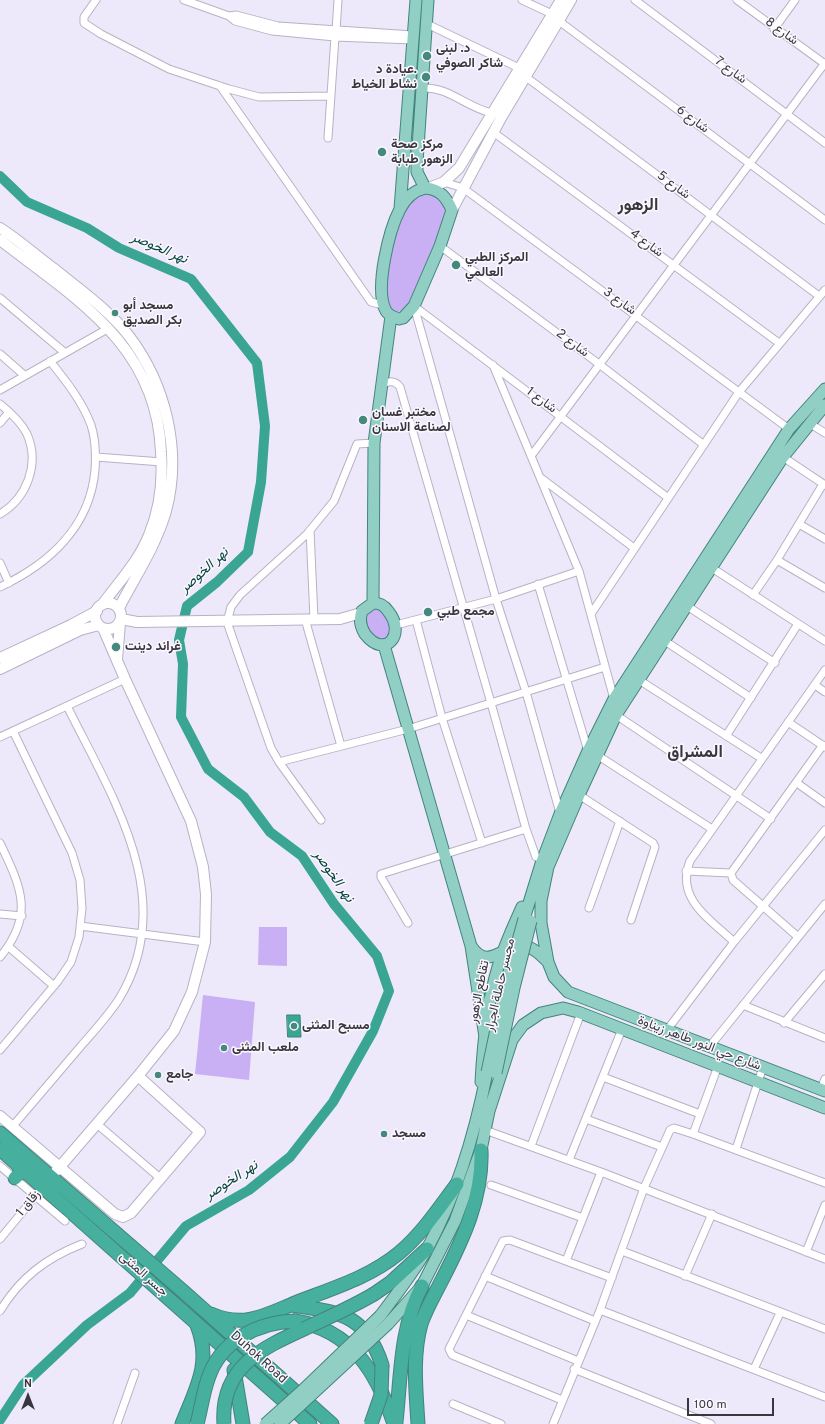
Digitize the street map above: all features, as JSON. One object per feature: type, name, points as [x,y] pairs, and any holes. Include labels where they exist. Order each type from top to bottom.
[{"type":"highway","points":[[0,1133],[47,1182],[114,1240]]},
{"type":"highway","points":[[0,1149],[19,1174],[47,1182]]},
{"type":"highway","points":[[418,1424],[416,1343],[422,1322],[462,1241],[471,1216],[480,1177],[481,1150]]},
{"type":"highway","points":[[205,1311],[225,1319],[248,1320],[291,1305],[360,1277],[389,1261],[423,1229],[457,1184]]},
{"type":"highway","name":"جسر المثنى","points":[[114,1240],[185,1293]]},
{"type":"highway","name":"جسر المثنى","points":[[114,1240],[177,1305]]},
{"type":"highway","points":[[224,1424],[224,1406],[228,1389],[238,1370],[249,1359],[262,1348],[349,1308],[374,1294],[390,1283],[427,1249]]},
{"type":"highway","points":[[395,1424],[408,1321],[422,1286]]},
{"type":"highway","name":"Duhok Road","points":[[185,1293],[332,1424]]},
{"type":"highway","name":"Duhok Road","points":[[177,1305],[310,1424]]},
{"type":"highway","points":[[291,1305],[334,1313],[352,1320],[363,1329],[371,1339],[382,1365],[381,1395],[371,1424]]},
{"type":"highway","points":[[198,1424],[208,1378],[220,1357],[228,1347],[248,1332],[259,1327],[283,1321],[295,1321],[307,1323],[330,1331],[350,1346],[380,1387],[395,1424]]},
{"type":"highway","points":[[182,1424],[197,1386],[204,1360],[204,1345],[196,1323]]},
{"type":"highway","points":[[232,1354],[243,1424]]},
{"type":"main road","points":[[400,209],[416,0]]},
{"type":"main road","points":[[427,188],[410,195],[400,209],[388,242],[382,274],[383,305],[391,316],[398,319],[403,318],[414,306],[440,246],[452,210],[447,199],[441,193],[427,188],[417,172],[428,0]]},
{"type":"main road","points":[[373,603],[374,443],[391,316]]},
{"type":"main road","points":[[548,962],[540,923],[544,864],[560,814],[593,753],[616,715],[712,568],[779,455],[789,429],[825,389]]},
{"type":"main road","points":[[544,864],[579,795],[593,753],[614,699],[779,455],[825,405]]},
{"type":"main road","points":[[373,603],[384,606],[394,617],[396,625],[393,640],[384,645],[374,642],[362,629],[360,622],[361,613],[366,606],[373,603]]},
{"type":"main road","points":[[384,645],[471,946],[485,1037],[491,1045],[499,1047],[512,1040]]},
{"type":"main road","name":"مجسر حاملة الجرار","points":[[484,1110],[512,994],[527,920],[544,864]]},
{"type":"main road","name":"تقاطع الزهور","points":[[484,1110],[483,1055],[492,990],[503,952],[512,929],[544,864]]},
{"type":"main road","points":[[512,929],[516,936],[524,940],[537,941],[543,937]]},
{"type":"main road","points":[[471,946],[477,954],[486,957],[522,945],[533,949],[548,962]]},
{"type":"main road","name":"شارع حي النور طاهر زيناوة","points":[[548,962],[554,977],[568,992],[763,1067],[824,1086]]},
{"type":"main road","name":"شارع حي النور طاهر زيناوة","points":[[512,1040],[523,1025],[531,1019],[541,1013],[563,1008],[581,1013],[825,1108]]},
{"type":"main road","points":[[264,1424],[304,1389],[380,1316],[408,1280],[427,1249],[457,1184],[512,1040]]},
{"type":"main road","points":[[483,1055],[489,1051],[496,1050],[506,1057]]},
{"type":"main road","points":[[280,1424],[388,1324],[422,1286],[455,1221],[481,1150],[485,1130],[484,1110]]},
{"type":"street","points":[[96,0],[84,17],[84,23],[101,34],[168,69],[259,97],[331,96]]},
{"type":"street","points":[[184,0],[229,16],[236,15],[278,26],[336,34],[413,37]]},
{"type":"street","points":[[328,138],[338,0]]},
{"type":"street","name":"شارع 6","points":[[522,0],[555,17],[825,220]]},
{"type":"street","points":[[452,210],[493,132],[526,77],[555,17],[561,0]]},
{"type":"street","points":[[427,188],[444,182],[459,168],[519,68],[555,17],[571,0]]},
{"type":"street","name":"شارع 7","points":[[635,0],[825,143]]},
{"type":"street","name":"شارع 8","points":[[737,0],[774,29],[825,64]]},
{"type":"street","points":[[774,29],[795,0]]},
{"type":"street","points":[[427,24],[519,68]]},
{"type":"street","points":[[531,456],[825,64]]},
{"type":"street","name":"شارع 5","points":[[526,77],[819,296]]},
{"type":"street","points":[[220,86],[371,302],[383,305]]},
{"type":"street","points":[[422,88],[432,87],[442,90],[492,113]]},
{"type":"street","name":"شارع 4","points":[[493,132],[779,343]]},
{"type":"street","name":"شارع 3","points":[[444,182],[463,188],[789,429]]},
{"type":"street","points":[[0,228],[62,282],[109,328],[135,361],[151,392],[160,425],[162,462],[160,494],[149,536],[138,556],[100,608],[96,618],[184,805],[196,839],[203,867],[206,894],[205,942],[200,967],[184,1011],[164,1046],[47,1182]]},
{"type":"street","points":[[0,240],[111,316],[129,336],[154,376],[167,415],[170,431],[171,462],[166,510],[156,538],[118,608]]},
{"type":"street","name":"شارع 2","points":[[440,246],[599,364],[704,445]]},
{"type":"street","points":[[591,614],[667,497],[739,392],[825,290]]},
{"type":"street","points":[[0,298],[64,352]]},
{"type":"street","points":[[414,306],[496,599],[526,692],[560,814]]},
{"type":"street","name":"شارع 1","points":[[414,306],[667,497]]},
{"type":"street","points":[[0,390],[64,352],[109,328]]},
{"type":"street","points":[[0,354],[24,375]]},
{"type":"street","points":[[0,587],[46,560],[58,549],[75,529],[90,499],[96,457],[94,438],[85,411],[74,392],[50,361]]},
{"type":"street","points":[[493,365],[578,571],[614,699]]},
{"type":"street","points":[[381,387],[390,381],[396,383],[400,387],[526,830],[536,857],[544,864]]},
{"type":"street","points":[[0,404],[19,422],[27,434],[31,448],[32,462],[30,476],[25,489],[17,501],[0,514]]},
{"type":"street","points":[[0,423],[9,412]]},
{"type":"street","points":[[809,423],[825,433]]},
{"type":"street","points":[[321,820],[279,762],[265,733],[224,622],[240,595],[310,530],[334,501],[357,444],[374,443]]},
{"type":"street","points":[[753,595],[777,560],[824,484],[779,455]]},
{"type":"street","points":[[96,457],[162,462]]},
{"type":"street","points":[[540,477],[634,548]]},
{"type":"street","points":[[799,524],[825,539]]},
{"type":"street","points":[[310,530],[310,619],[341,746]]},
{"type":"street","points":[[777,560],[825,588]]},
{"type":"street","points":[[0,563],[9,583]]},
{"type":"street","points":[[712,568],[825,641]]},
{"type":"street","points":[[396,625],[496,599],[578,571]]},
{"type":"street","points":[[538,584],[567,679],[593,753],[712,829]]},
{"type":"street","points":[[116,586],[119,592],[127,592]]},
{"type":"street","points":[[0,658],[71,625],[100,608],[113,604],[118,608],[121,621],[117,660]]},
{"type":"street","points":[[687,606],[775,662]]},
{"type":"street","points":[[0,669],[80,630],[101,627],[114,628],[121,621],[224,622],[340,619],[361,613]]},
{"type":"street","points":[[340,619],[352,623],[362,629]]},
{"type":"street","points":[[416,620],[442,718],[482,843]]},
{"type":"street","points":[[726,736],[775,662],[798,624]]},
{"type":"street","points":[[664,641],[751,698]]},
{"type":"street","points":[[279,762],[408,729],[605,667]]},
{"type":"street","points":[[734,942],[694,903],[688,889],[686,870],[690,861],[735,795],[825,670]]},
{"type":"street","points":[[0,737],[125,679]]},
{"type":"street","points":[[639,680],[761,758]]},
{"type":"street","points":[[815,685],[825,692]]},
{"type":"street","points":[[12,1127],[118,1000],[132,972],[142,933],[142,892],[134,850],[120,813],[67,706]]},
{"type":"street","points":[[616,715],[770,819]]},
{"type":"street","points":[[788,722],[824,746],[731,873],[732,880],[797,936]]},
{"type":"street","points":[[0,1050],[54,986],[71,962],[80,926],[82,894],[76,867],[13,731]]},
{"type":"street","points":[[797,783],[825,803]]},
{"type":"street","points":[[579,795],[620,821],[652,843],[655,847],[631,920]]},
{"type":"street","points":[[589,908],[620,821]]},
{"type":"street","points":[[408,923],[381,878],[381,874],[526,830]]},
{"type":"street","points":[[667,1030],[734,942],[825,830]]},
{"type":"street","points":[[0,843],[19,884],[23,907],[19,927],[9,947],[0,957]]},
{"type":"street","points":[[686,870],[731,873]]},
{"type":"street","points":[[710,1046],[797,936],[825,904]]},
{"type":"street","points":[[0,914],[22,916]]},
{"type":"street","points":[[80,926],[205,942]]},
{"type":"street","points":[[9,947],[54,986]]},
{"type":"street","points":[[784,1023],[825,974]]},
{"type":"street","points":[[743,1005],[784,1023],[825,1038]]},
{"type":"street","points":[[531,1146],[581,1013]]},
{"type":"street","points":[[570,1160],[622,1029]]},
{"type":"street","points":[[693,1134],[718,1066]]},
{"type":"street","points":[[736,1149],[763,1067]]},
{"type":"street","points":[[47,1182],[123,1217],[131,1213],[200,1132],[138,1076]]},
{"type":"street","points":[[603,1077],[700,1114]]},
{"type":"street","points":[[0,1116],[12,1127],[47,1182],[65,1221]]},
{"type":"street","points":[[586,1119],[662,1147]]},
{"type":"street","points":[[97,1124],[160,1178]]},
{"type":"street","points":[[552,1424],[600,1310],[644,1188],[662,1147],[672,1129],[693,1134],[825,1182]]},
{"type":"street","points":[[485,1130],[644,1188],[825,1259]]},
{"type":"street","points":[[0,1166],[19,1174]]},
{"type":"street","points":[[566,1262],[601,1172]]},
{"type":"street","name":"زقاق 1","points":[[0,1239],[47,1182]]},
{"type":"street","points":[[492,1186],[583,1218]]},
{"type":"street","points":[[806,1252],[825,1205]]},
{"type":"street","points":[[685,1276],[712,1214]]},
{"type":"street","points":[[562,1400],[452,1355],[449,1348],[503,1241],[506,1239],[612,1278]]},
{"type":"street","points":[[0,1311],[19,1284],[30,1273],[60,1253],[82,1244]]},
{"type":"street","points":[[622,1250],[780,1313],[825,1329]]},
{"type":"street","points":[[486,1276],[595,1321]]},
{"type":"street","points":[[600,1310],[825,1397]]},
{"type":"street","points":[[754,1369],[780,1313]]},
{"type":"street","points":[[466,1314],[578,1361]]},
{"type":"street","points":[[574,1369],[711,1424]]},
{"type":"street","points":[[117,1424],[135,1373]]},
{"type":"street","points":[[453,1404],[501,1424]]},
{"type":"shaded area","points":[[434,192],[444,204],[446,219],[411,305],[397,313],[390,308],[387,299],[388,271],[395,237],[405,209],[410,201],[421,194]]},
{"type":"shaded area","points":[[371,607],[381,611],[389,619],[391,629],[385,639],[377,639],[364,625],[365,611]]},
{"type":"shaded area","points":[[259,927],[287,927],[287,966],[258,965]]},
{"type":"shaded area","name":"ملعب المثنى","points":[[203,995],[255,1002],[249,1080],[195,1074]]},
{"type":"shaded area","name":"مسبح المثنى","points":[[287,1015],[300,1015],[301,1037],[288,1037]]},
{"type":"waterway","name":"نهر الخوصر","points":[[0,176],[27,202],[87,228],[119,248],[191,279],[257,363],[265,426],[261,482],[248,552],[217,582],[187,606],[179,640],[183,664],[181,717],[208,769],[244,797],[270,832],[302,856],[334,904],[377,956],[389,991],[373,1031],[333,1102],[290,1157],[249,1190],[186,1226],[130,1293],[87,1325],[23,1385],[0,1420]]},
{"type":"place","name":"د. لبنى شاكر الصوفي","points":[[427,56]]},
{"type":"place","name":"عيادة د. نشاط الخياط","points":[[426,77]]},
{"type":"place","name":"مركز صحة الزهور طبابة","points":[[382,152]]},
{"type":"place","name":"المركز الطبي العالمي","points":[[456,265]]},
{"type":"place","name":"مسجد أبو بكر الصديق","points":[[115,313]]},
{"type":"place","name":"مختبر غسان لصناعة الاسنان","points":[[363,420]]},
{"type":"place","name":"مجمع طبي","points":[[428,612]]},
{"type":"place","name":"غراند دينت","points":[[116,647]]},
{"type":"place","name":"مسبح المثنى","points":[[294,1026]]},
{"type":"place","name":"ملعب المثنى","points":[[224,1048]]},
{"type":"place","name":"جامع","points":[[158,1075]]},
{"type":"place","name":"مسجد","points":[[384,1134]]},
{"type":"district","name":"الزهور","points":[[638,207]]},
{"type":"district","name":"المشراق","points":[[695,754]]}]
